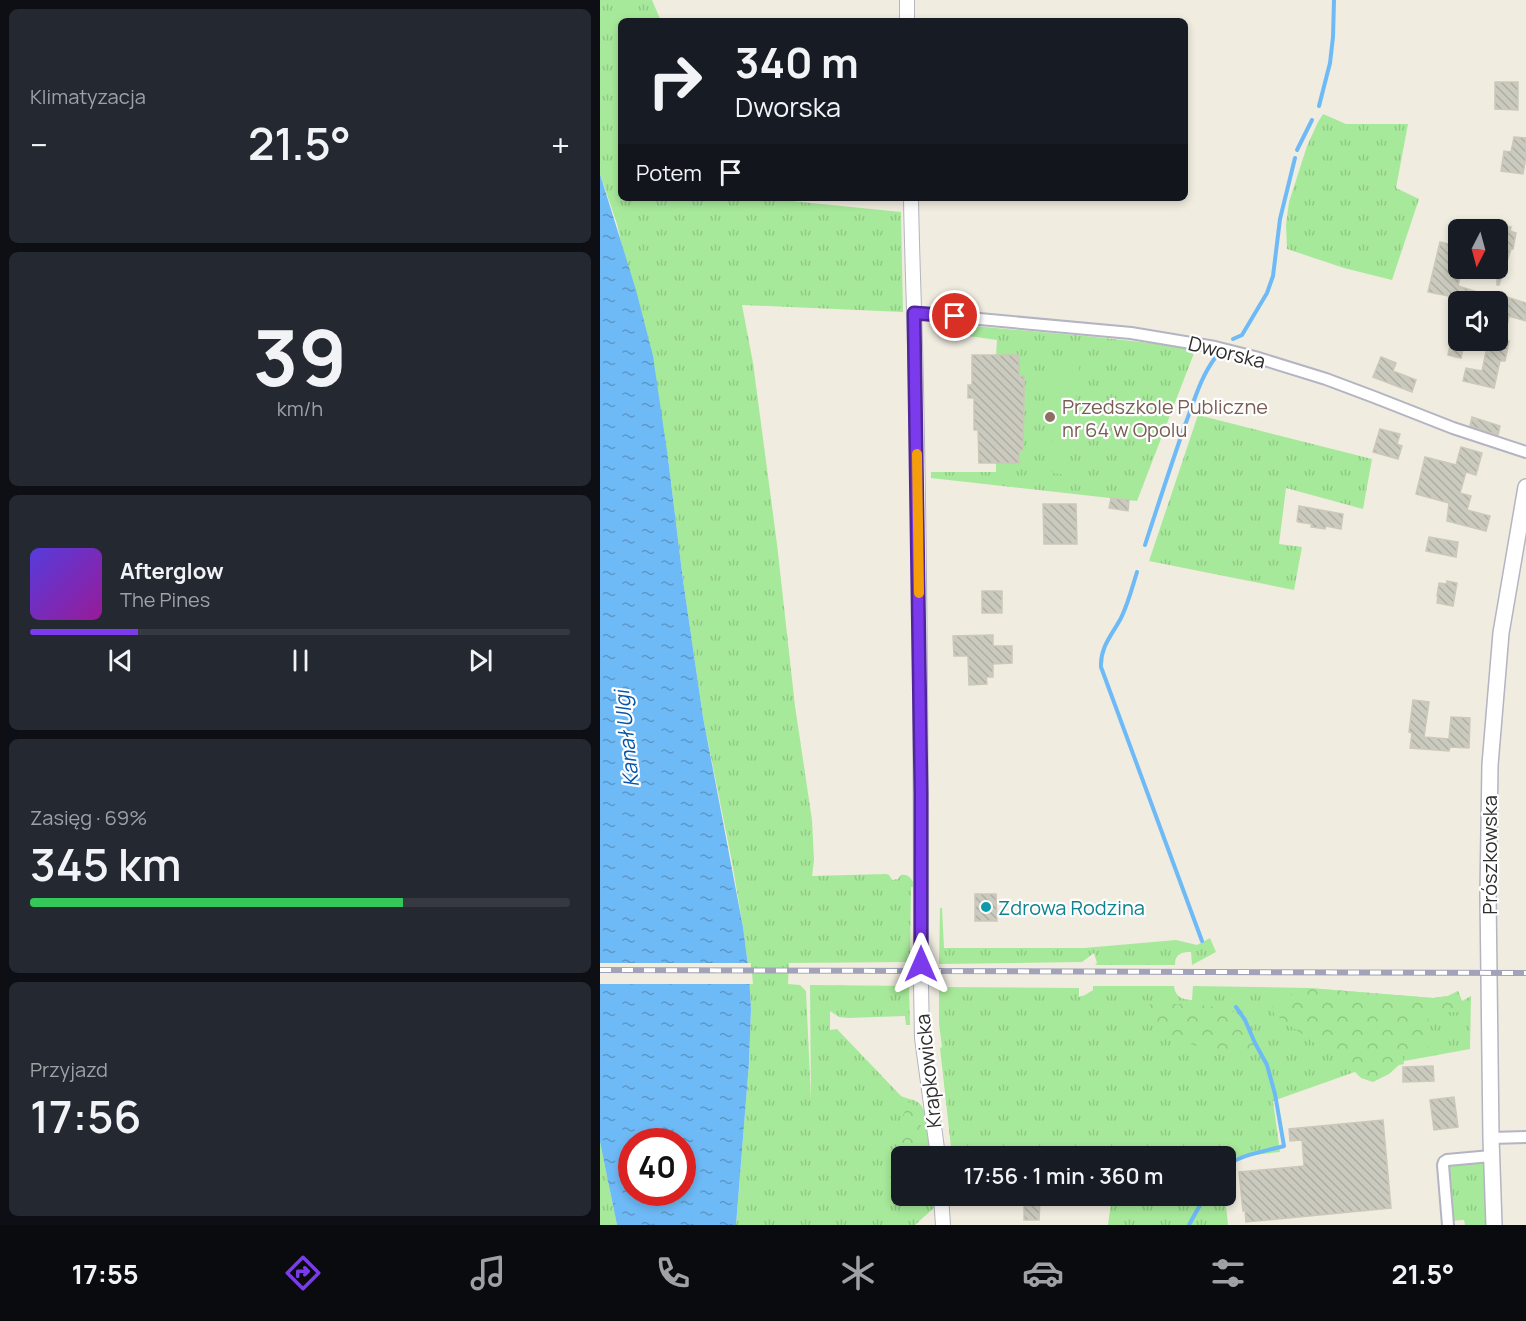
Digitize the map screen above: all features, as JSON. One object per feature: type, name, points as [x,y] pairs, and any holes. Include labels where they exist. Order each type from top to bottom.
[{"type":"main road","name":"Prószkowska","points":[[1494,1225],[1488,895],[1490,765],[1501,633],[1526,487]]},
{"type":"street","points":[[907,0],[907,18]]},
{"type":"street","points":[[911,201],[921,794],[921,964]]},
{"type":"street","name":"Dworska","points":[[914,313],[1131,333],[1215,347],[1326,379],[1453,429],[1526,452]]},
{"type":"street","name":"Krapkowicka","points":[[921,985],[922,1038],[937,1146]]},
{"type":"street","points":[[1491,1138],[1526,1137]]},
{"type":"street","points":[[1448,1225],[1444,1162],[1491,1156]]},
{"type":"street","points":[[942,1206],[943,1225]]},
{"type":"green space","points":[[600,0],[652,0],[660,18],[618,18],[618,201],[792,201],[901,212],[903,312],[742,305],[753,363],[777,544],[795,706],[812,820],[814,860],[812,876],[886,874],[892,880],[906,875],[913,882],[914,887],[911,887],[910,962],[789,963],[788,984],[800,985],[806,991],[811,1100],[810,985],[909,986],[910,1025],[906,1025],[905,1016],[848,1018],[839,1017],[830,1011],[830,1030],[837,1029],[901,1096],[919,1103],[925,1113],[930,1146],[891,1146],[891,1206],[936,1206],[915,1225],[736,1225],[749,1063],[751,1009],[749,973],[732,862],[703,717],[668,458],[617,224],[600,174]]},
{"type":"green space","points":[[1323,114],[1346,124],[1408,124],[1396,188],[1419,199],[1392,280],[1344,268],[1287,249],[1286,225],[1289,202],[1307,146]]},
{"type":"green space","name":"Przedszkole Publiczne nr 64 w Opolu","points":[[962,325],[1196,348],[1137,501],[931,478],[931,472],[996,472],[996,461],[1019,463],[1019,355],[996,355],[997,340],[962,335]]},
{"type":"green space","points":[[1052,358],[1080,361],[1067,475],[1053,473]]},
{"type":"green space","points":[[1198,415],[1372,459],[1363,509],[1286,488],[1279,544],[1302,547],[1294,590],[1149,561]]},
{"type":"green space","points":[[940,908],[942,908],[944,948],[1084,948],[1176,940],[1197,945],[1210,938],[1216,952],[1192,965],[1191,952],[1179,954],[1175,965],[1095,965],[1097,963],[1094,953],[1082,962],[939,964]]},
{"type":"green space","points":[[1093,986],[1174,986],[1180,997],[1192,1000],[1193,986],[1309,988],[1433,998],[1448,996],[1458,991],[1462,1001],[1471,996],[1470,1049],[1366,1068],[1273,1101],[1280,1152],[1236,1157],[1236,1146],[951,1146],[940,1048],[942,1047],[939,1024],[939,987],[1079,988],[1079,997],[1093,990]]},
{"type":"green space","points":[[1309,988],[1433,998],[1448,996],[1458,991],[1466,1012],[1428,1012],[1427,1050],[1402,1051],[1404,1064],[1373,1082],[1361,1078],[1274,1014],[1272,1009],[1275,999]]},
{"type":"green space","points":[[1156,1003],[1214,1007],[1235,1013],[1243,1018],[1250,1028],[1258,1048],[1255,1055],[1213,1051],[1172,1038],[1149,1024],[1144,1017],[1144,1006]]},
{"type":"green space","points":[[909,1102],[915,1106],[922,1130],[923,1146],[896,1146],[900,1122]]},
{"type":"green space","points":[[600,1142],[617,1225],[600,1225]]},
{"type":"green space","points":[[1491,1156],[1494,1225],[1465,1225],[1464,1220],[1448,1221],[1444,1162]]},
{"type":"green space","points":[[1111,1206],[1226,1206],[1228,1225],[1108,1225]]},
{"type":"water","name":"Kanał Ulgi","points":[[600,174],[636,290],[653,356],[703,717],[743,927],[751,1009],[736,1225],[617,1225],[600,1142]]},
{"type":"pier","points":[[600,963],[751,963],[753,984],[600,984]]},
{"type":"building","points":[[1495,82],[1518,82],[1518,110],[1495,109]]},
{"type":"building","points":[[1514,137],[1526,138],[1523,174],[1501,171],[1504,151],[1511,152]]},
{"type":"building","points":[[1508,226],[1511,227],[1510,231],[1516,233],[1513,249],[1508,258]]},
{"type":"building","points":[[1440,242],[1448,244],[1448,279],[1460,279],[1458,286],[1474,291],[1448,291],[1448,296],[1428,292]]},
{"type":"building","points":[[1508,297],[1526,303],[1526,321],[1509,316],[1508,321]]},
{"type":"building","points":[[1449,351],[1463,351],[1461,358],[1448,355]]},
{"type":"building","points":[[1486,351],[1507,351],[1505,361],[1500,361],[1494,388],[1463,381],[1466,368],[1482,371]]},
{"type":"building","name":"Przedszkole Publiczne nr 64 w Opolu","points":[[972,355],[1019,355],[1019,376],[1024,376],[1024,398],[1023,450],[1019,450],[1019,463],[979,463],[978,430],[974,430],[974,398],[968,398],[968,385],[972,385]]},
{"type":"building","points":[[1381,357],[1396,363],[1393,371],[1416,380],[1412,392],[1373,377]]},
{"type":"building","points":[[1472,417],[1500,426],[1498,435],[1470,426]]},
{"type":"building","points":[[1380,429],[1400,434],[1397,444],[1402,446],[1398,459],[1373,452]]},
{"type":"building","points":[[1461,447],[1482,453],[1476,475],[1466,472],[1460,493],[1471,496],[1467,510],[1490,516],[1486,531],[1447,521],[1449,503],[1416,494],[1425,457],[1456,465]]},
{"type":"building","points":[[1111,498],[1129,500],[1128,511],[1109,508]]},
{"type":"building","points":[[1043,504],[1076,504],[1077,544],[1044,544]]},
{"type":"building","points":[[1299,506],[1343,514],[1341,529],[1326,526],[1325,529],[1311,527],[1312,524],[1298,522]]},
{"type":"building","points":[[1429,537],[1458,542],[1456,557],[1426,551]]},
{"type":"building","points":[[1447,581],[1457,583],[1453,606],[1437,603],[1439,583],[1447,584]]},
{"type":"building","points":[[982,591],[1002,591],[1002,613],[982,613]]},
{"type":"building","points":[[993,635],[993,646],[1012,646],[1012,663],[993,664],[993,677],[986,677],[987,684],[969,685],[968,656],[954,656],[953,636]]},
{"type":"building","points":[[1413,700],[1429,702],[1424,737],[1449,739],[1451,717],[1470,718],[1469,748],[1450,747],[1449,751],[1410,748],[1412,733],[1409,732]]},
{"type":"building","name":"Zdrowa Rodzina","points":[[975,894],[996,894],[997,921],[975,921]]},
{"type":"building","points":[[1433,1066],[1434,1081],[1403,1082],[1403,1067]]},
{"type":"building","points":[[1454,1097],[1458,1127],[1434,1130],[1430,1100]]},
{"type":"building","points":[[1383,1120],[1391,1208],[1246,1222],[1239,1172],[1304,1166],[1302,1140],[1290,1141],[1289,1129]]},
{"type":"building","points":[[1024,1206],[1040,1206],[1039,1220],[1024,1220]]},
{"type":"waterway","points":[[1319,106],[1330,63],[1334,0]]},
{"type":"waterway","points":[[1297,150],[1312,120]]},
{"type":"waterway","points":[[1233,339],[1242,335],[1267,293],[1273,276],[1280,219],[1295,158]]},
{"type":"waterway","points":[[1145,545],[1194,399],[1215,358]]},
{"type":"waterway","points":[[1137,572],[1123,613],[1102,653],[1101,667],[1202,941]]},
{"type":"waterway","points":[[1236,1007],[1245,1020],[1267,1065],[1275,1094],[1284,1146],[1236,1160]]},
{"type":"waterway","points":[[1189,1225],[1199,1206]]},
{"type":"railway","points":[[600,970],[1526,973]]},
{"type":"slow traffic","points":[[917,454],[919,593]]},
{"type":"place","name":"Przedszkole Publiczne nr 64 w Opolu","points":[[1050,417]]},
{"type":"place","name":"Zdrowa Rodzina","points":[[986,907]]},
{"type":"route","points":[[921,964],[921,794],[914,313],[955,316]]}]
